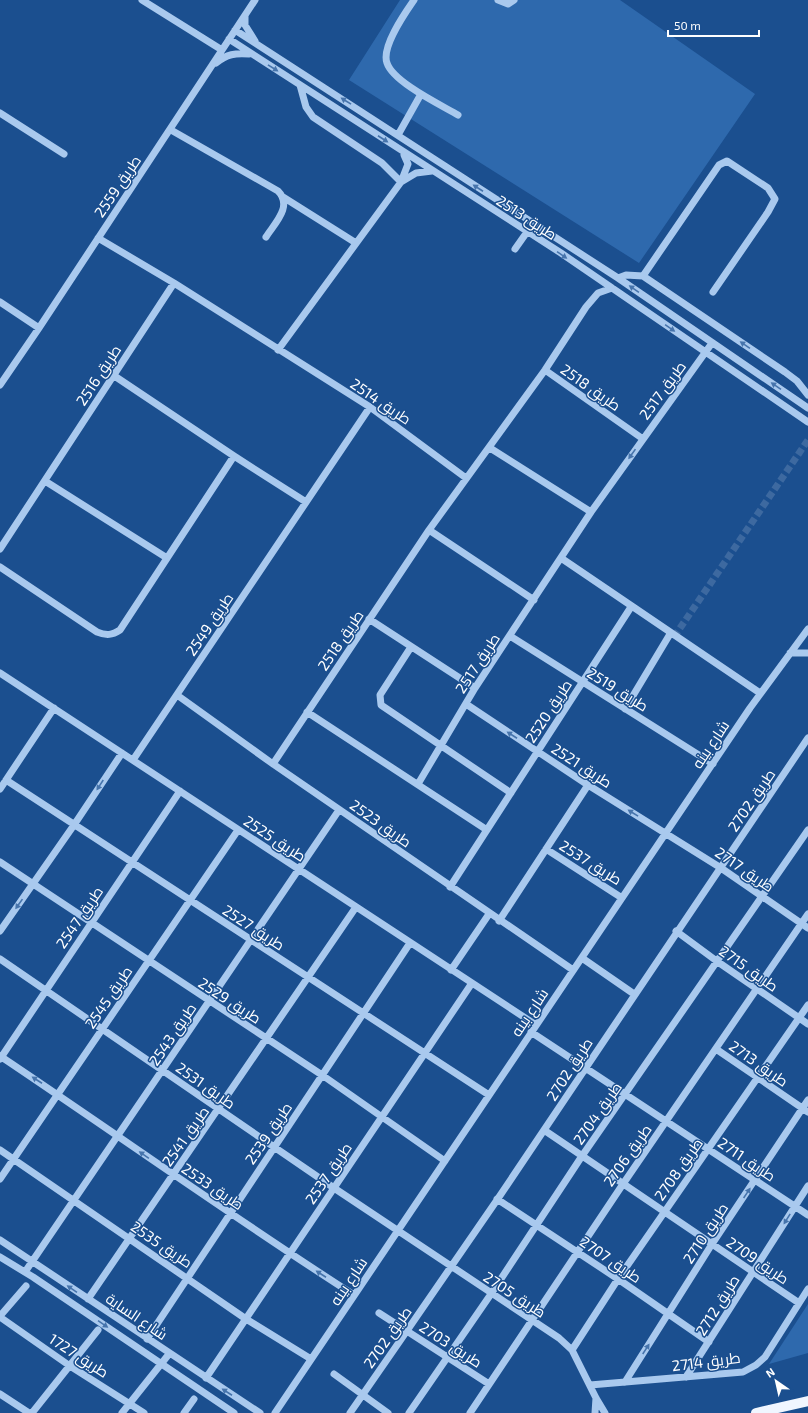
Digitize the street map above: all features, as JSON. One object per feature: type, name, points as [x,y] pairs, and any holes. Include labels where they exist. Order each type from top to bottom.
[{"type":"main road","points":[[756,1413],[808,1401]]},
{"type":"street","points":[[142,0],[222,50]]},
{"type":"street","name":"طريق 2559","points":[[0,385],[171,130],[255,0]]},
{"type":"street","points":[[414,0],[402,16],[386,52],[387,64],[396,75],[421,94],[458,115]]},
{"type":"street","points":[[498,0],[508,4],[514,0]]},
{"type":"street","points":[[246,14],[244,25],[257,45]]},
{"type":"street","name":"طريق 2513","points":[[235,30],[618,278],[808,408]]},
{"type":"street","name":"طريق 2513","points":[[229,39],[612,288],[808,422]]},
{"type":"street","points":[[211,66],[225,56],[237,53],[250,54]]},
{"type":"street","points":[[300,85],[306,107],[313,117],[382,163],[401,182]]},
{"type":"street","points":[[398,135],[421,94]]},
{"type":"street","points":[[0,113],[64,154]]},
{"type":"street","points":[[171,130],[278,191],[283,197],[356,243]]},
{"type":"street","points":[[278,350],[401,182],[408,161],[401,151]]},
{"type":"street","points":[[418,162],[424,152]]},
{"type":"street","points":[[642,276],[712,174],[719,165],[727,161],[768,188],[775,199],[768,212],[713,292]]},
{"type":"street","points":[[401,182],[416,173],[432,171]]},
{"type":"street","points":[[266,237],[283,211],[285,202],[283,197]]},
{"type":"street","points":[[515,249],[527,232]]},
{"type":"street","name":"طريق 2514","points":[[98,238],[174,283],[370,407],[466,478]]},
{"type":"street","points":[[618,278],[626,275],[642,276],[785,372],[796,381],[808,395]]},
{"type":"street","name":"طريق 2516","points":[[0,549],[174,283]]},
{"type":"street","name":"طريق 2518","points":[[273,764],[429,530],[466,478],[490,448],[545,370],[590,302],[598,293],[612,288]]},
{"type":"street","points":[[0,302],[39,328]]},
{"type":"street","name":"طريق 2517","points":[[418,784],[475,688],[591,512],[712,343]]},
{"type":"street","name":"طريق 2518","points":[[545,370],[643,439]]},
{"type":"street","points":[[114,376],[306,502]]},
{"type":"street","name":"طريق 2549","points":[[133,760],[370,407]]},
{"type":"street","points":[[490,448],[591,512]]},
{"type":"street","points":[[0,567],[97,632],[105,635],[113,634],[120,630],[234,456]]},
{"type":"street","points":[[45,480],[167,558]]},
{"type":"street","points":[[429,530],[534,600]]},
{"type":"street","points":[[561,558],[670,634],[760,693]]},
{"type":"street","name":"طريق 2520","points":[[450,887],[631,607]]},
{"type":"street","points":[[370,619],[475,688]]},
{"type":"street","name":"شارع بينه","points":[[275,1413],[760,693],[808,629]]},
{"type":"street","points":[[625,709],[670,634]]},
{"type":"street","name":"طريق 2519","points":[[510,636],[713,764]]},
{"type":"street","points":[[411,647],[382,691],[379,700],[384,709],[441,745],[511,793]]},
{"type":"street","points":[[790,653],[808,652]]},
{"type":"street","name":"طريق 2525","points":[[0,672],[536,1025]]},
{"type":"street","name":"طريق 2523","points":[[177,695],[339,810],[572,970]]},
{"type":"street","name":"طريق 2521","points":[[466,704],[588,785],[666,834]]},
{"type":"street","points":[[0,789],[54,708]]},
{"type":"street","points":[[307,712],[487,830]]},
{"type":"street","name":"طريق 2702","points":[[350,1413],[451,1268],[676,931],[721,868],[807,741]]},
{"type":"street","points":[[0,931],[122,753]]},
{"type":"street","name":"طريق 2527","points":[[6,780],[489,1095]]},
{"type":"street","name":"طريق 2537","points":[[499,921],[588,785]]},
{"type":"street","name":"طريق 2547","points":[[0,1057],[180,791]]},
{"type":"street","name":"طريق 2543","points":[[25,1272],[210,1002],[339,810]]},
{"type":"street","name":"طريق 2545","points":[[0,1179],[238,830]]},
{"type":"street","name":"طريق 2704","points":[[409,1413],[491,1294],[582,1156],[626,1095],[808,830]]},
{"type":"street","name":"طريق 2717","points":[[666,834],[721,868],[805,925]]},
{"type":"street","name":"طريق 2537","points":[[546,849],[622,898]]},
{"type":"street","name":"طريق 2529","points":[[0,862],[91,922],[148,962],[322,1075],[381,1118],[445,1161]]},
{"type":"street","name":"طريق 2541","points":[[88,1299],[267,1040],[356,907]]},
{"type":"street","points":[[451,970],[489,914]]},
{"type":"street","name":"طريق 2706","points":[[470,1413],[531,1320],[716,1049],[755,989],[805,925],[808,914]]},
{"type":"street","name":"طريق 2715","points":[[676,931],[755,989],[808,1024]]},
{"type":"street","name":"طريق 2539","points":[[147,1339],[410,943]]},
{"type":"street","points":[[582,958],[634,994]]},
{"type":"street","name":"طريق 2531","points":[[0,959],[398,1231]]},
{"type":"street","name":"طريق 2537","points":[[206,1378],[472,983]]},
{"type":"street","name":"طريق 2708","points":[[572,1350],[618,1279],[808,1005]]},
{"type":"street","name":"طريق 2711","points":[[531,1032],[808,1215]]},
{"type":"street","name":"طريق 2713","points":[[716,1049],[805,1110]]},
{"type":"street","name":"طريق 2533","points":[[0,1057],[58,1093],[118,1137],[230,1214],[289,1254],[354,1295]]},
{"type":"street","name":"طريق 2710","points":[[625,1382],[712,1244],[805,1110],[808,1100]]},
{"type":"street","name":"طريق 2709","points":[[544,1130],[799,1303]]},
{"type":"street","name":"طريق 2535","points":[[0,1150],[74,1202],[188,1277],[246,1318],[311,1359]]},
{"type":"street","name":"طريق 2712","points":[[686,1377],[808,1186]]},
{"type":"street","name":"طريق 2707","points":[[497,1199],[578,1252],[709,1342]]},
{"type":"street","name":"طريق 2705","points":[[398,1231],[451,1268],[559,1338],[572,1350],[605,1413]]},
{"type":"street","name":"شارع الساية","points":[[0,1240],[260,1413]]},
{"type":"street","name":"شارع الساية","points":[[0,1257],[25,1272],[234,1413]]},
{"type":"street","points":[[0,1316],[26,1286]]},
{"type":"street","name":"طريق 2714","points":[[590,1385],[743,1372],[756,1365],[765,1357],[808,1289]]},
{"type":"street","name":"طريق 2703","points":[[379,1313],[489,1384]]},
{"type":"street","name":"طريق 1727","points":[[0,1316],[70,1366],[131,1403],[144,1413]]},
{"type":"street","points":[[32,1413],[98,1330]]},
{"type":"street","points":[[122,1413],[170,1354]]},
{"type":"street","points":[[334,1374],[364,1394],[388,1413]]},
{"type":"street","points":[[0,1394],[29,1413]]},
{"type":"street","name":"طريق 2705","points":[[595,1413],[596,1398]]},
{"type":"street","points":[[184,1413],[194,1399]]},
{"type":"shaded area","points":[[400,0],[620,0],[755,94],[639,263],[349,80]]},
{"type":"shaded area","points":[[808,1304],[808,1353],[769,1364]]},
{"type":"tunnel","points":[[674,637],[808,440]]}]
